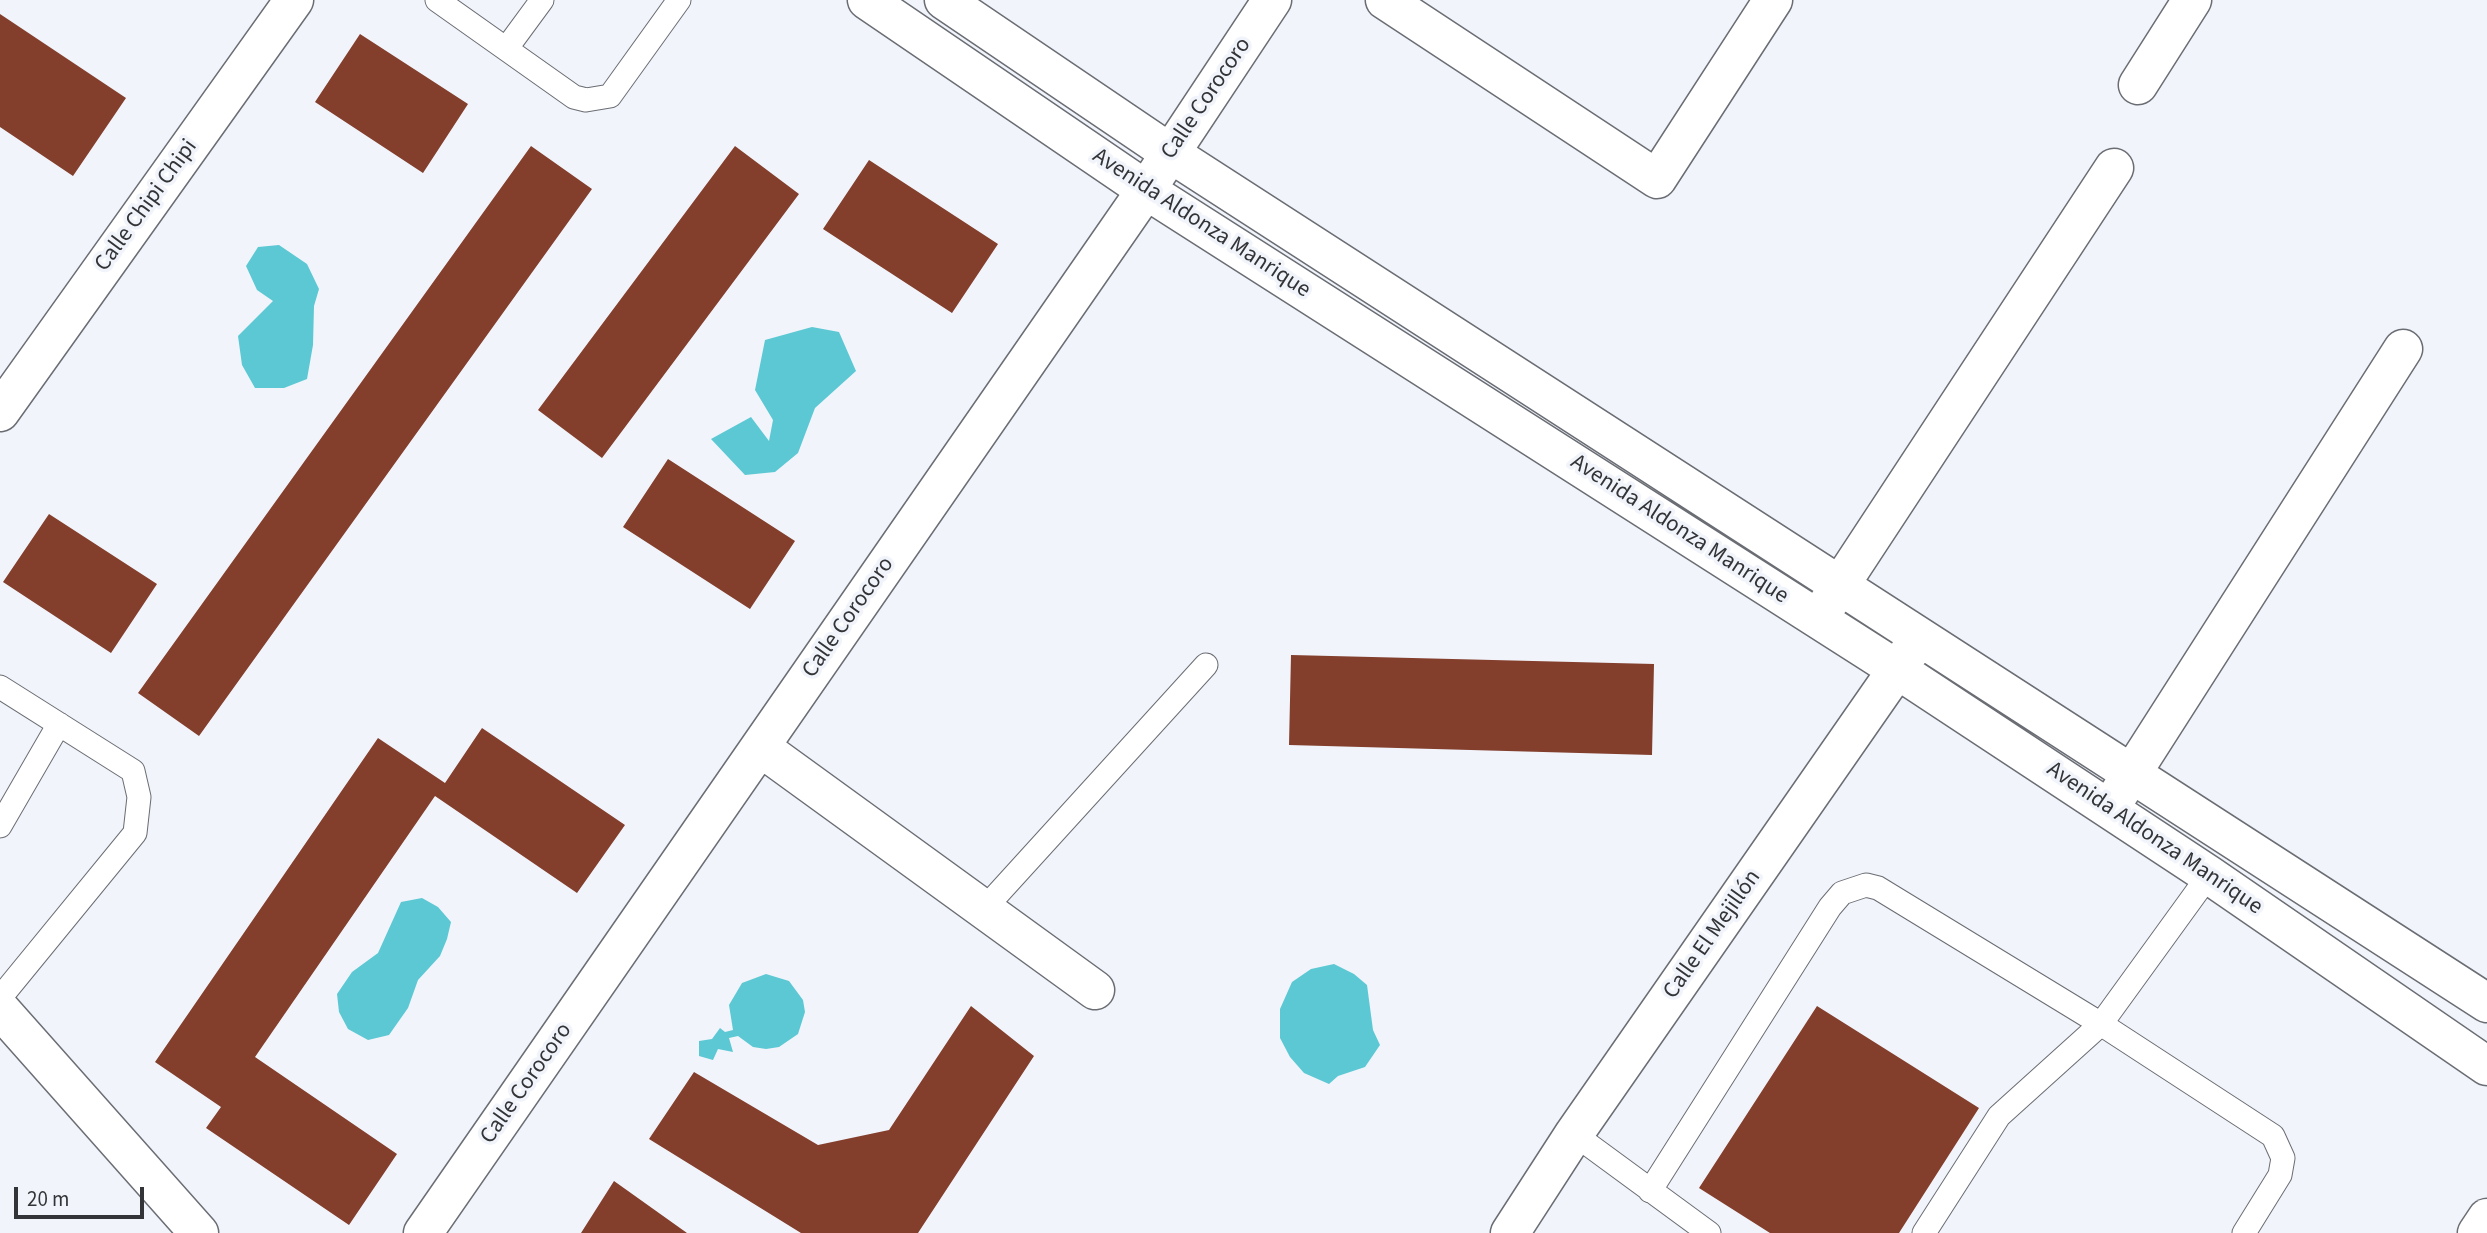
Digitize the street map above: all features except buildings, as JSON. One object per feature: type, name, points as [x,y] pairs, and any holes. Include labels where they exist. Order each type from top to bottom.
[{"type":"street","name":"Calle Chipi Chipi","points":[[0,412],[294,0]]},
{"type":"street","name":"Avenida Aldonza Manrique","points":[[867,0],[1146,190],[1898,670],[2209,874],[2487,1066]]},
{"type":"street","name":"Avenida Aldonza Manrique","points":[[944,0],[1170,153],[2487,1003]]},
{"type":"street","name":"Calle Corocoro","points":[[423,1233],[1146,190],[1272,0]]},
{"type":"street","points":[[1385,0],[1657,179],[1773,0]]},
{"type":"street","points":[[2138,85],[2192,0]]},
{"type":"street","points":[[1818,619],[2114,168]]},
{"type":"street","points":[[2109,809],[2403,349]]},
{"type":"street","name":"Calle El Mejillón","points":[[1518,1230],[1574,1134],[1919,638]]},
{"type":"street","points":[[760,747],[1095,990]]},
{"type":"street","points":[[0,1009],[199,1233]]},
{"type":"street","points":[[2477,1233],[2487,1218]]},
{"type":"lane","points":[[437,0],[574,97],[586,100],[610,96],[679,0]]},
{"type":"lane","points":[[506,49],[542,0]]},
{"type":"lane","points":[[984,909],[1206,665]]},
{"type":"lane","points":[[0,687],[133,771],[139,797],[135,833],[0,998]]},
{"type":"lane","points":[[0,826],[59,724]]},
{"type":"lane","points":[[1924,1233],[1998,1116],[2101,1024],[2209,874]]},
{"type":"lane","points":[[1650,1191],[1819,923],[1842,893],[1866,885],[1878,888],[2101,1024],[2273,1136],[2280,1146],[2283,1158],[2280,1175],[2244,1233]]},
{"type":"lane","points":[[1574,1134],[1709,1233]]},
{"type":"water","points":[[279,245],[307,264],[319,289],[314,306],[313,345],[307,379],[284,388],[255,388],[242,365],[238,336],[273,301],[257,290],[246,266],[258,247]]},
{"type":"water","points":[[812,327],[839,332],[856,371],[815,408],[798,453],[775,472],[745,475],[711,439],[751,417],[769,441],[773,420],[755,390],[765,340]]},
{"type":"water","points":[[422,898],[438,907],[451,922],[447,939],[440,956],[418,980],[408,1008],[389,1035],[368,1040],[348,1029],[339,1012],[337,994],[352,972],[378,953],[401,902]]},
{"type":"water","points":[[1334,964],[1354,974],[1367,985],[1373,1030],[1380,1045],[1365,1067],[1338,1076],[1329,1084],[1304,1073],[1290,1057],[1280,1038],[1280,1009],[1292,982],[1311,969]]},
{"type":"water","points":[[766,974],[789,981],[803,1000],[805,1012],[798,1034],[779,1047],[766,1049],[753,1047],[738,1036],[729,1038],[733,1052],[718,1049],[713,1060],[699,1056],[699,1041],[712,1039],[720,1028],[725,1032],[733,1030],[729,1005],[742,983]]}]
